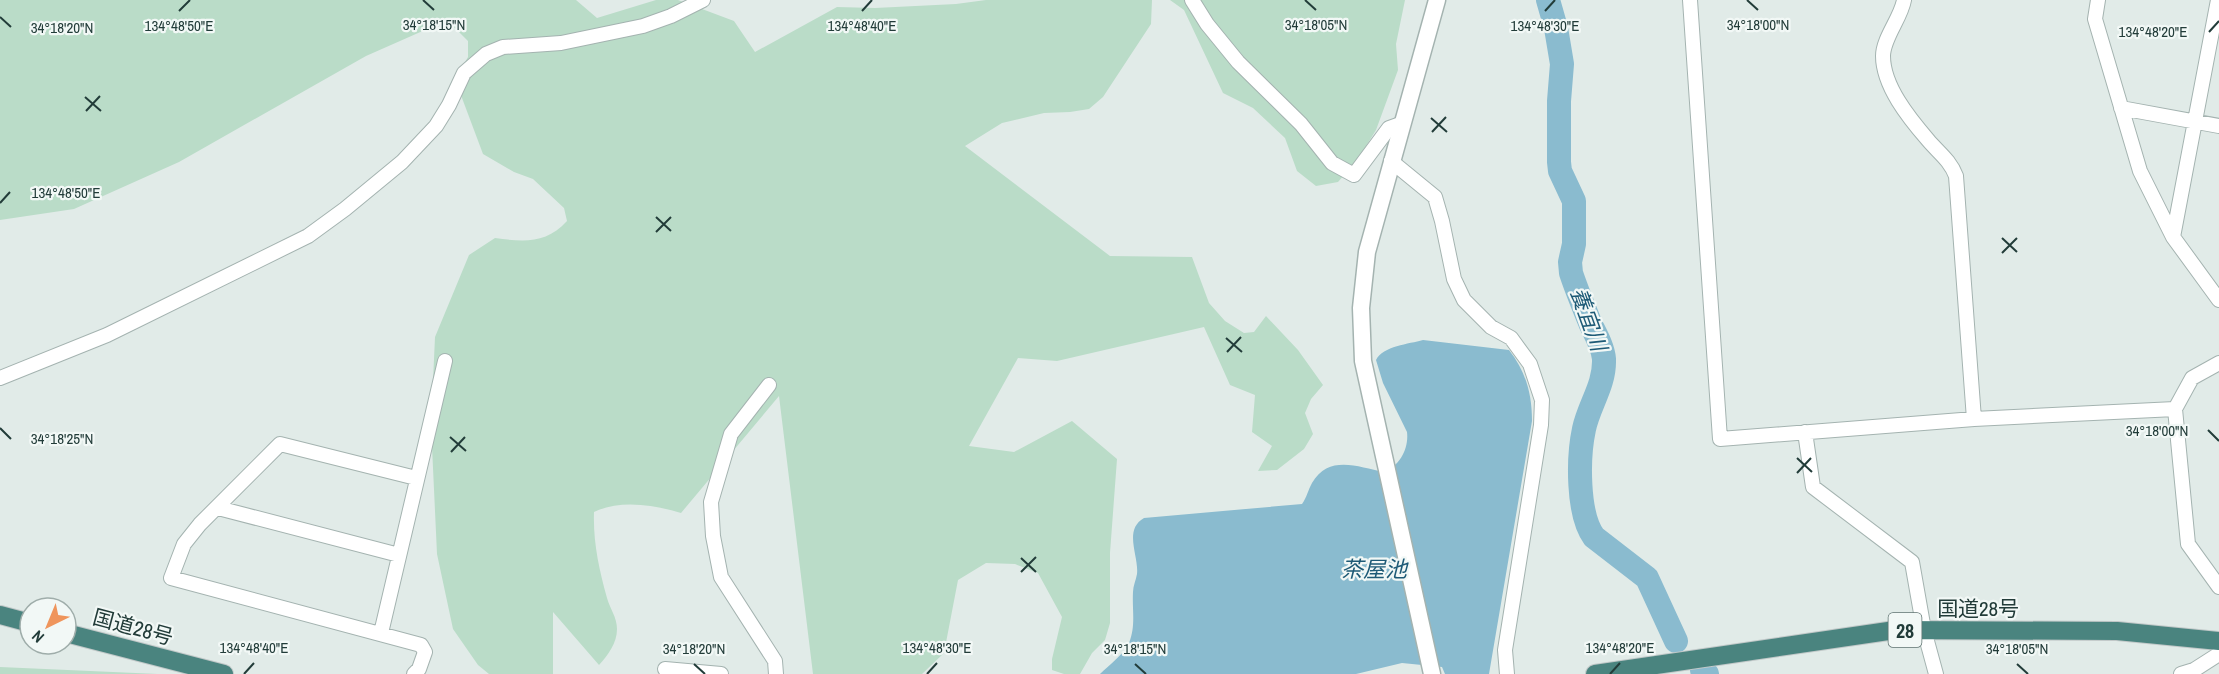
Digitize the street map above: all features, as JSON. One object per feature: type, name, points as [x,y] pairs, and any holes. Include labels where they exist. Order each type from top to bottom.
[{"type":"highway","points":[[0,615],[18,620]]},
{"type":"highway","name":"国道28号","points":[[1594,674],[1616,673],[1895,630],[2117,631],[2219,641]]},
{"type":"highway","name":"国道28号","points":[[78,636],[221,674]]},
{"type":"street","points":[[0,378],[107,335],[308,236],[402,162],[436,126],[464,73],[486,54],[503,47],[561,43],[643,26],[671,16],[703,0]]},
{"type":"street","points":[[1192,0],[1207,24],[1238,62],[1301,124],[1332,164],[1354,175],[1389,128],[1403,123]]},
{"type":"street","points":[[1430,666],[1364,361],[1361,308],[1367,252],[1437,0]]},
{"type":"street","points":[[1690,0],[1720,439],[1974,420],[2175,409]]},
{"type":"street","points":[[1904,0],[1882,54],[1886,75],[1908,115],[1951,164],[1956,176],[1974,420]]},
{"type":"street","points":[[2098,0],[2095,19],[2140,171],[2173,237],[2219,300]]},
{"type":"street","points":[[2173,237],[2218,0]]},
{"type":"street","points":[[2121,108],[2219,126]]},
{"type":"street","points":[[1391,160],[1435,197],[1454,279],[1464,300],[1491,327],[1511,338],[1530,364],[1542,400],[1541,424],[1505,650],[1507,674]]},
{"type":"street","points":[[381,633],[445,361]]},
{"type":"street","points":[[2219,363],[2192,378],[2175,409],[2188,543],[2219,586]]},
{"type":"street","points":[[769,385],[731,434],[711,502],[713,536],[721,577],[775,661],[776,674]]},
{"type":"street","points":[[1805,432],[1813,487],[1912,562],[1924,630],[1936,674]]},
{"type":"street","points":[[414,674],[419,669],[425,652],[421,645],[171,578],[184,544],[200,524],[280,444],[416,478]]},
{"type":"street","points":[[218,508],[399,555]]},
{"type":"street","points":[[2181,674],[2194,670],[2219,654]]},
{"type":"street","points":[[665,669],[722,674]]},
{"type":"green space","points":[[0,0],[576,0],[597,18],[656,0],[678,0],[734,21],[755,52],[837,7],[875,8],[956,4],[986,0],[1152,0],[1151,24],[1103,97],[1089,109],[1044,113],[1002,123],[965,146],[1110,256],[1192,257],[1209,303],[1225,321],[1244,333],[1254,332],[1266,316],[1298,350],[1323,385],[1311,399],[1305,413],[1313,434],[1304,449],[1277,470],[1258,471],[1272,446],[1252,432],[1255,395],[1230,385],[1204,327],[1057,361],[1018,358],[969,446],[1014,452],[1072,421],[1117,459],[1110,553],[1110,623],[1105,640],[1092,653],[1080,674],[1064,674],[1052,670],[1052,659],[1062,617],[1038,573],[1015,564],[986,563],[958,580],[944,653],[922,674],[813,674],[779,396],[681,513],[626,504],[594,512],[594,534],[599,566],[617,629],[614,644],[599,665],[553,612],[553,674],[489,674],[478,665],[453,629],[437,554],[431,425],[435,337],[469,255],[495,238],[534,240],[543,238],[567,221],[564,208],[533,179],[514,172],[483,154],[462,98],[458,74],[468,57],[468,41],[454,27],[434,26],[366,56],[179,162],[74,209],[0,220]]},
{"type":"green space","points":[[1170,0],[1405,0],[1396,44],[1398,70],[1376,130],[1358,159],[1338,182],[1316,186],[1297,171],[1285,138],[1253,108],[1223,93],[1184,10]]},
{"type":"green space","points":[[0,667],[158,674],[0,674]]},
{"type":"water","name":"茶屋池","points":[[1423,340],[1509,350],[1524,375],[1531,402],[1532,421],[1489,674],[1445,674],[1442,667],[1402,663],[1356,674],[1100,674],[1124,651],[1131,636],[1133,590],[1137,574],[1133,536],[1138,523],[1144,518],[1302,504],[1312,483],[1327,468],[1345,465],[1384,472],[1390,469],[1399,461],[1405,450],[1407,432],[1383,383],[1376,360],[1379,355],[1390,349]]},
{"type":"waterway","name":"養宜川","points":[[1548,0],[1556,28],[1562,64],[1559,101],[1560,171],[1574,201],[1571,273],[1601,346],[1604,359],[1602,378],[1586,420],[1582,441],[1580,485],[1584,514],[1594,537],[1647,578],[1676,641]]},
{"type":"waterway","name":"養宜川","points":[[1702,670],[1707,674]]}]
